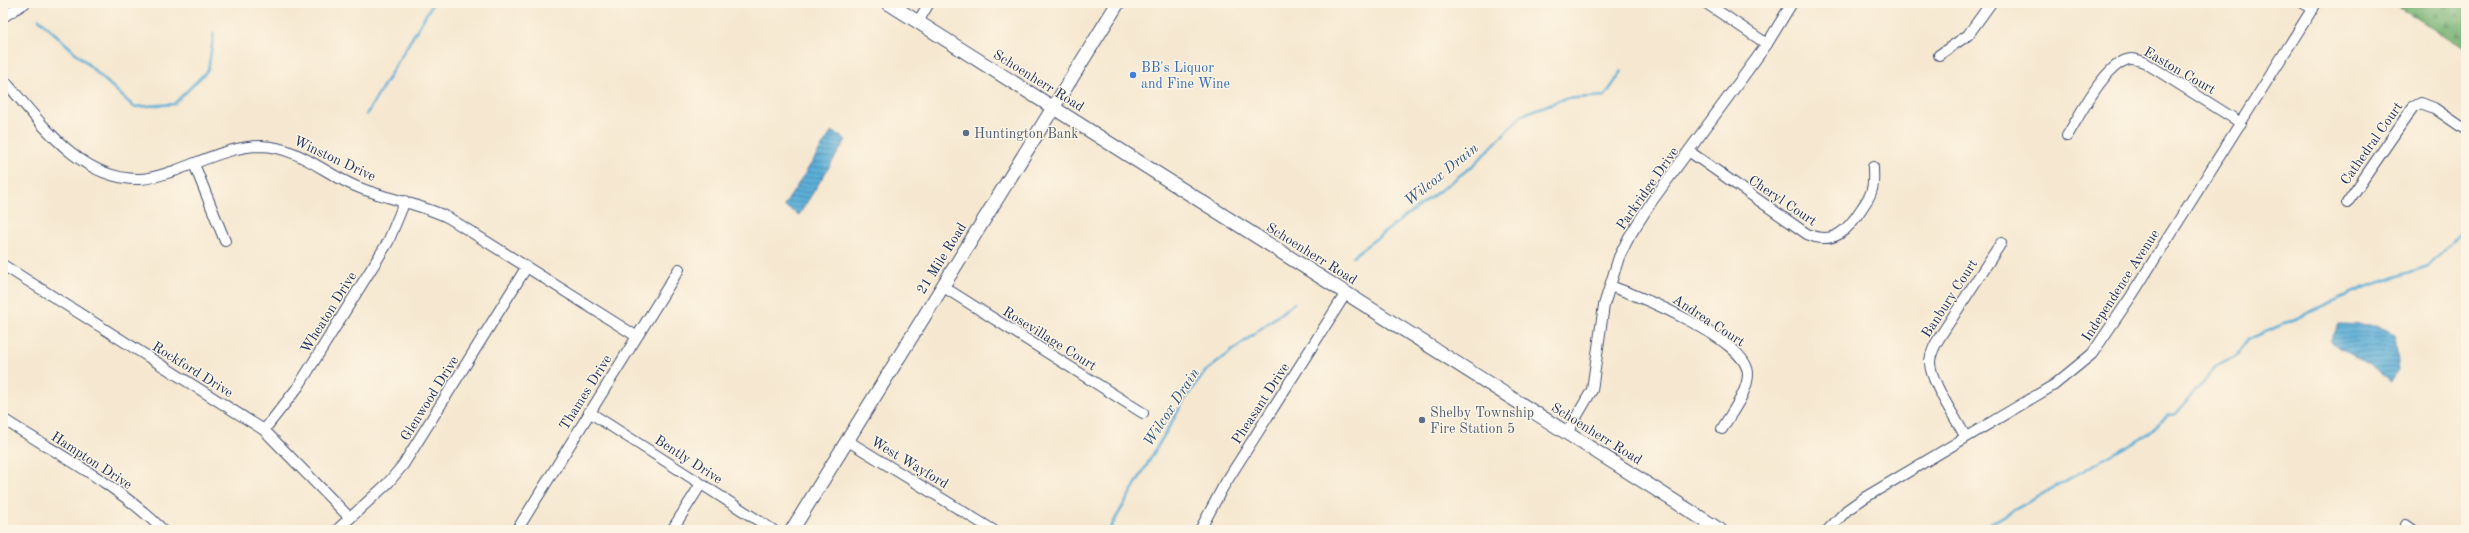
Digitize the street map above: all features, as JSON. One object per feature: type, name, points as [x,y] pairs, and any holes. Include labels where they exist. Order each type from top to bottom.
[{"type":"street","points":[[3,17],[25,3]]},
{"type":"street","name":"Schoenherr Road","points":[[888,3],[1718,529]]},
{"type":"street","points":[[918,22],[929,3]]},
{"type":"street","name":"21 Mile Road","points":[[792,530],[1052,107],[1118,3]]},
{"type":"street","points":[[1706,3],[1767,44]]},
{"type":"street","name":"Parkridge Drive","points":[[1567,433],[1589,396],[1594,383],[1604,305],[1619,257],[1632,232],[1767,44],[1792,3]]},
{"type":"street","points":[[1939,55],[1968,35],[1991,3]]},
{"type":"street","points":[[2302,3],[2315,6]]},
{"type":"street","name":"Independence Avenue","points":[[1828,530],[1847,510],[1864,498],[2054,385],[2092,354],[2108,333],[2315,6]]},
{"type":"street","name":"Easton Court","points":[[2068,136],[2103,79],[2119,64],[2132,59],[2144,62],[2241,122]]},
{"type":"street","name":"Winston Drive","points":[[3,79],[68,148],[101,172],[118,177],[140,179],[156,177],[250,147],[277,148],[306,158],[355,186],[432,210],[449,218],[636,336]]},
{"type":"street","name":"Cathedral Court","points":[[2347,203],[2413,107],[2421,103],[2434,108],[2466,130]]},
{"type":"street","name":"Cheryl Court","points":[[1690,152],[1807,234],[1820,238],[1837,237],[1849,227],[1857,217],[1872,189],[1873,167]]},
{"type":"street","points":[[194,164],[225,241]]},
{"type":"street","name":"Wheaton Drive","points":[[264,430],[298,386],[388,242],[405,201]]},
{"type":"street","name":"Banbury Court","points":[[1966,436],[1935,380],[1930,362],[1932,350],[2001,243]]},
{"type":"street","name":"Rockford Drive","points":[[3,265],[264,430],[350,518]]},
{"type":"street","name":"Glenwood Drive","points":[[337,530],[388,483],[414,449],[526,268]]},
{"type":"street","name":"Thames Drive","points":[[517,530],[636,336],[679,269]]},
{"type":"street","name":"Rosevillage Court","points":[[942,286],[1143,413]]},
{"type":"street","name":"Andrea Court","points":[[1610,286],[1666,307],[1709,333],[1742,357],[1747,367],[1747,383],[1722,429]]},
{"type":"street","name":"Pheasant Drive","points":[[1200,530],[1223,487],[1346,293]]},
{"type":"street","name":"Bently Drive","points":[[589,412],[773,530]]},
{"type":"street","name":"Hampton Drive","points":[[3,419],[105,484],[159,529]]},
{"type":"street","name":"West Wayford","points":[[848,441],[959,507],[993,530]]},
{"type":"street","points":[[672,530],[700,484]]},
{"type":"green space","points":[[2401,3],[2466,3],[2466,49],[2399,7]]},
{"type":"water","points":[[832,131],[846,140],[799,215],[784,206]]},
{"type":"water","points":[[2339,324],[2377,325],[2395,335],[2399,370],[2390,382],[2369,365],[2330,342]]},
{"type":"waterway","points":[[366,115],[433,3]]},
{"type":"waterway","points":[[39,19],[134,107],[174,104],[208,70],[214,33]]},
{"type":"waterway","name":"Wilcox Drain","points":[[1353,256],[1475,164],[1522,115],[1563,99],[1605,96],[1622,71]]},
{"type":"waterway","points":[[1979,530],[2146,435],[2168,415],[2176,414],[2217,366],[2235,357],[2248,340],[2363,288],[2428,266],[2466,227]]},
{"type":"waterway","name":"Wilcox Drain","points":[[1109,530],[1184,401],[1205,372],[1294,303]]},
{"type":"place","name":"BB's Liquor and Fine Wine","points":[[1133,75]]},
{"type":"place","name":"Huntington Bank","points":[[966,133]]},
{"type":"place","name":"Shelby Township Fire Station 5","points":[[1422,420]]}]
